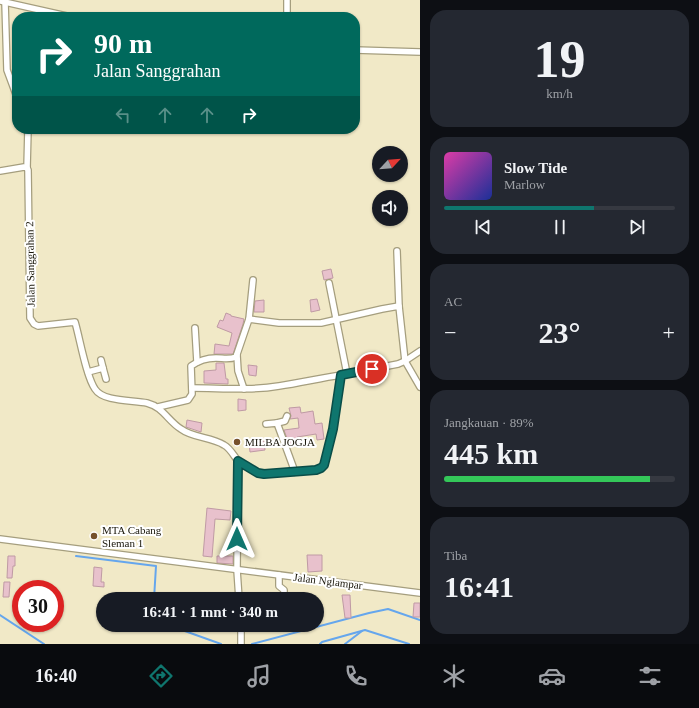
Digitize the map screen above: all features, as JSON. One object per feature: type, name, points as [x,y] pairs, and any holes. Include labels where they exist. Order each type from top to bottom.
[{"type":"street","points":[[287,0],[287,12]]},
{"type":"street","points":[[12,84],[8,70],[3,2],[19,3],[52,12]]},
{"type":"street","points":[[360,50],[420,52]]},
{"type":"street","points":[[0,171],[24,167],[27,168],[28,134]]},
{"type":"street","name":"Jalan Sanggrahan 2","points":[[27,168],[30,318],[34,324],[38,326],[75,322],[88,372],[94,388],[99,394],[106,397],[147,403],[158,407],[179,428],[186,432],[224,445],[238,461],[258,473],[295,472],[316,470],[324,465],[344,375]]},
{"type":"street","points":[[397,251],[399,306],[405,361],[420,387]]},
{"type":"street","points":[[244,389],[238,371],[237,355],[248,319],[253,280]]},
{"type":"street","points":[[329,283],[344,375]]},
{"type":"street","points":[[248,319],[279,323],[321,323],[399,306]]},
{"type":"street","points":[[195,328],[197,362]]},
{"type":"street","points":[[192,388],[244,389],[279,386],[398,364],[420,352]]},
{"type":"street","points":[[158,407],[188,400],[192,394],[191,366],[197,362],[210,358],[230,359],[237,355]]},
{"type":"street","points":[[102,360],[106,379]]},
{"type":"street","points":[[88,372],[103,368]]},
{"type":"street","points":[[266,424],[285,421],[287,416]]},
{"type":"street","points":[[277,423],[295,472]]},
{"type":"street","points":[[238,461],[237,570],[239,592]]},
{"type":"street","name":"Jalan Nglampar","points":[[0,539],[420,593]]},
{"type":"street","points":[[279,575],[278,586],[284,590],[284,592]]},
{"type":"street","points":[[241,632],[241,644]]},
{"type":"building","points":[[331,269],[333,278],[324,280],[322,271]]},
{"type":"building","points":[[317,299],[320,310],[311,312],[310,300]]},
{"type":"building","points":[[264,300],[264,312],[254,312],[255,301]]},
{"type":"building","points":[[226,313],[231,316],[244,319],[243,324],[233,354],[214,354],[215,344],[229,346],[232,333],[217,327],[220,320],[223,321]]},
{"type":"building","points":[[216,363],[224,363],[228,384],[204,383],[204,371],[216,370]]},
{"type":"building","points":[[248,365],[257,366],[256,376],[249,375]]},
{"type":"building","points":[[238,399],[246,400],[246,410],[238,411]]},
{"type":"building","points":[[300,407],[301,413],[313,411],[315,424],[322,423],[324,439],[317,440],[316,434],[297,437],[299,443],[290,447],[284,430],[299,428],[298,418],[290,419],[291,416],[289,408]]},
{"type":"building","points":[[187,420],[202,423],[201,432],[186,427]]},
{"type":"building","points":[[264,441],[265,450],[250,452],[249,443]]},
{"type":"building","points":[[207,508],[231,511],[230,520],[215,519],[212,557],[203,556]]},
{"type":"building","points":[[307,555],[322,555],[322,571],[308,572]]},
{"type":"building","points":[[8,556],[15,556],[15,566],[13,566],[12,578],[7,578]]},
{"type":"building","points":[[217,556],[233,556],[233,564],[217,563]]},
{"type":"building","points":[[94,567],[102,568],[101,582],[104,582],[104,587],[93,586]]},
{"type":"building","points":[[4,582],[10,582],[9,597],[3,597]]},
{"type":"building","points":[[342,595],[350,595],[351,618],[345,618]]},
{"type":"building","points":[[414,603],[420,603],[420,617],[413,617]]},
{"type":"waterway","points":[[76,556],[156,566],[154,592]]},
{"type":"waterway","points":[[252,644],[388,609],[420,620]]},
{"type":"waterway","points":[[0,615],[44,644]]},
{"type":"waterway","points":[[320,644],[322,642],[365,630],[409,644]]},
{"type":"waterway","points":[[345,644],[362,631]]},
{"type":"waterway","points":[[188,632],[221,644]]},
{"type":"place","name":"MILBA JOGJA","points":[[237,442]]},
{"type":"place","name":"MTA Cabang Sleman 1","points":[[94,536]]},
{"type":"route","points":[[237,539],[238,461],[258,473],[264,474],[316,470],[321,468],[324,465],[333,429],[341,375],[372,369]]}]
